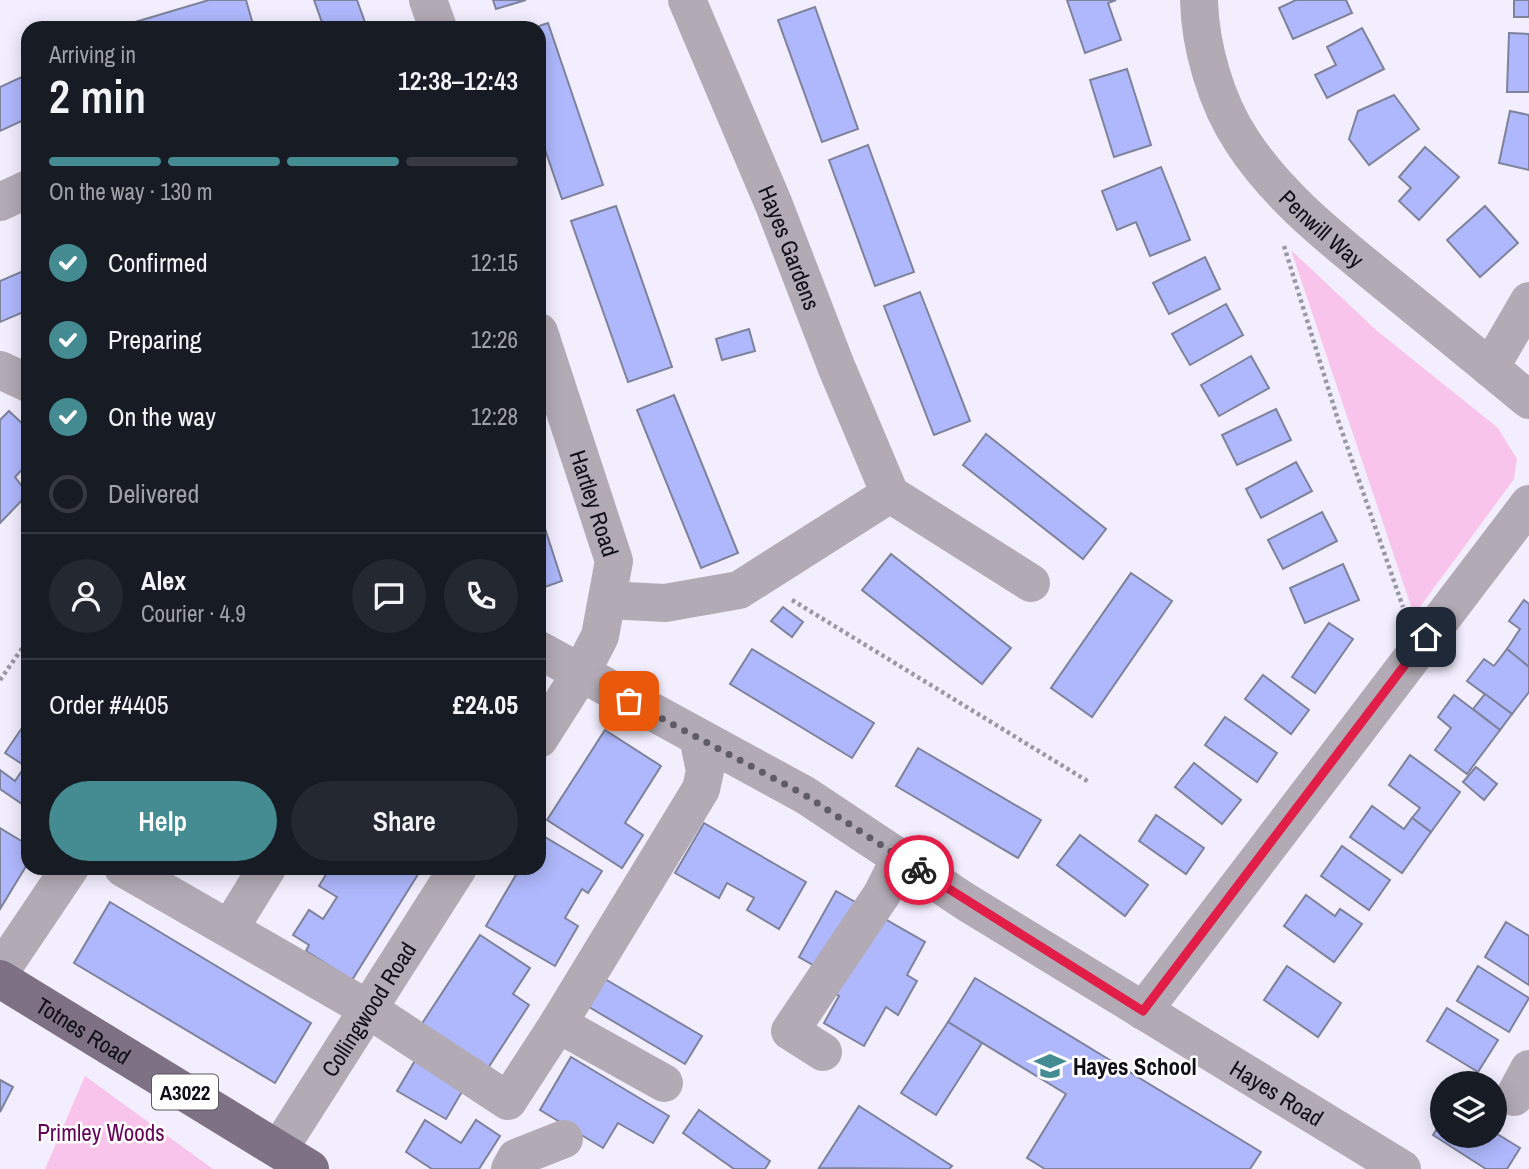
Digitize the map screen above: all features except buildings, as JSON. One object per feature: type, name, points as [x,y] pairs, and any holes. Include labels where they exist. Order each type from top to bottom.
[{"type":"main road","name":"Totnes Road","points":[[0,979],[295,1159]]},
{"type":"street","points":[[428,0],[436,21]]},
{"type":"street","name":"Hayes Gardens","points":[[687,0],[774,205],[836,366],[890,494]]},
{"type":"street","name":"Penwill Way","points":[[1199,0],[1199,23],[1217,87],[1241,141],[1300,208],[1335,241],[1529,400]]},
{"type":"street","points":[[0,202],[21,192]]},
{"type":"street","points":[[1490,368],[1529,300]]},
{"type":"street","name":"Hartley Road","points":[[546,353],[614,561],[600,636],[581,673]]},
{"type":"street","points":[[0,370],[21,380]]},
{"type":"street","points":[[607,600],[664,603],[739,590],[890,494],[1031,583]]},
{"type":"street","points":[[1143,1011],[1529,504]]},
{"type":"street","name":"Hayes Road","points":[[546,654],[805,795],[1143,1011],[1402,1169]]},
{"type":"street","points":[[546,728],[581,673]]},
{"type":"street","points":[[135,875],[368,1009],[508,1101],[701,789],[705,771],[698,737]]},
{"type":"street","points":[[823,1052],[790,1031],[882,894],[900,858]]},
{"type":"street","points":[[0,972],[65,875]]},
{"type":"street","points":[[230,928],[263,875]]},
{"type":"street","name":"Collingwood Road","points":[[295,1159],[368,1009],[453,875]]},
{"type":"street","points":[[558,1024],[664,1083]]},
{"type":"street","points":[[510,1169],[516,1158],[564,1139]]},
{"type":"path","points":[[1300,208],[1280,237],[1339,423],[1409,623],[1426,637]]},
{"type":"path","points":[[757,578],[1089,782]]},
{"type":"path","points":[[0,680],[21,650]]},
{"type":"green space","points":[[1291,250],[1376,330],[1498,428],[1517,459],[1514,479],[1414,615]]},
{"type":"green space","name":"Primley Woods","points":[[85,1076],[213,1169],[45,1169]]},
{"type":"way so far","points":[[629,701],[805,795],[919,870]]},
{"type":"place","name":"Hayes School","points":[[1050,1066]]},
{"type":"route","points":[[919,870],[1143,1011],[1426,637]]}]
